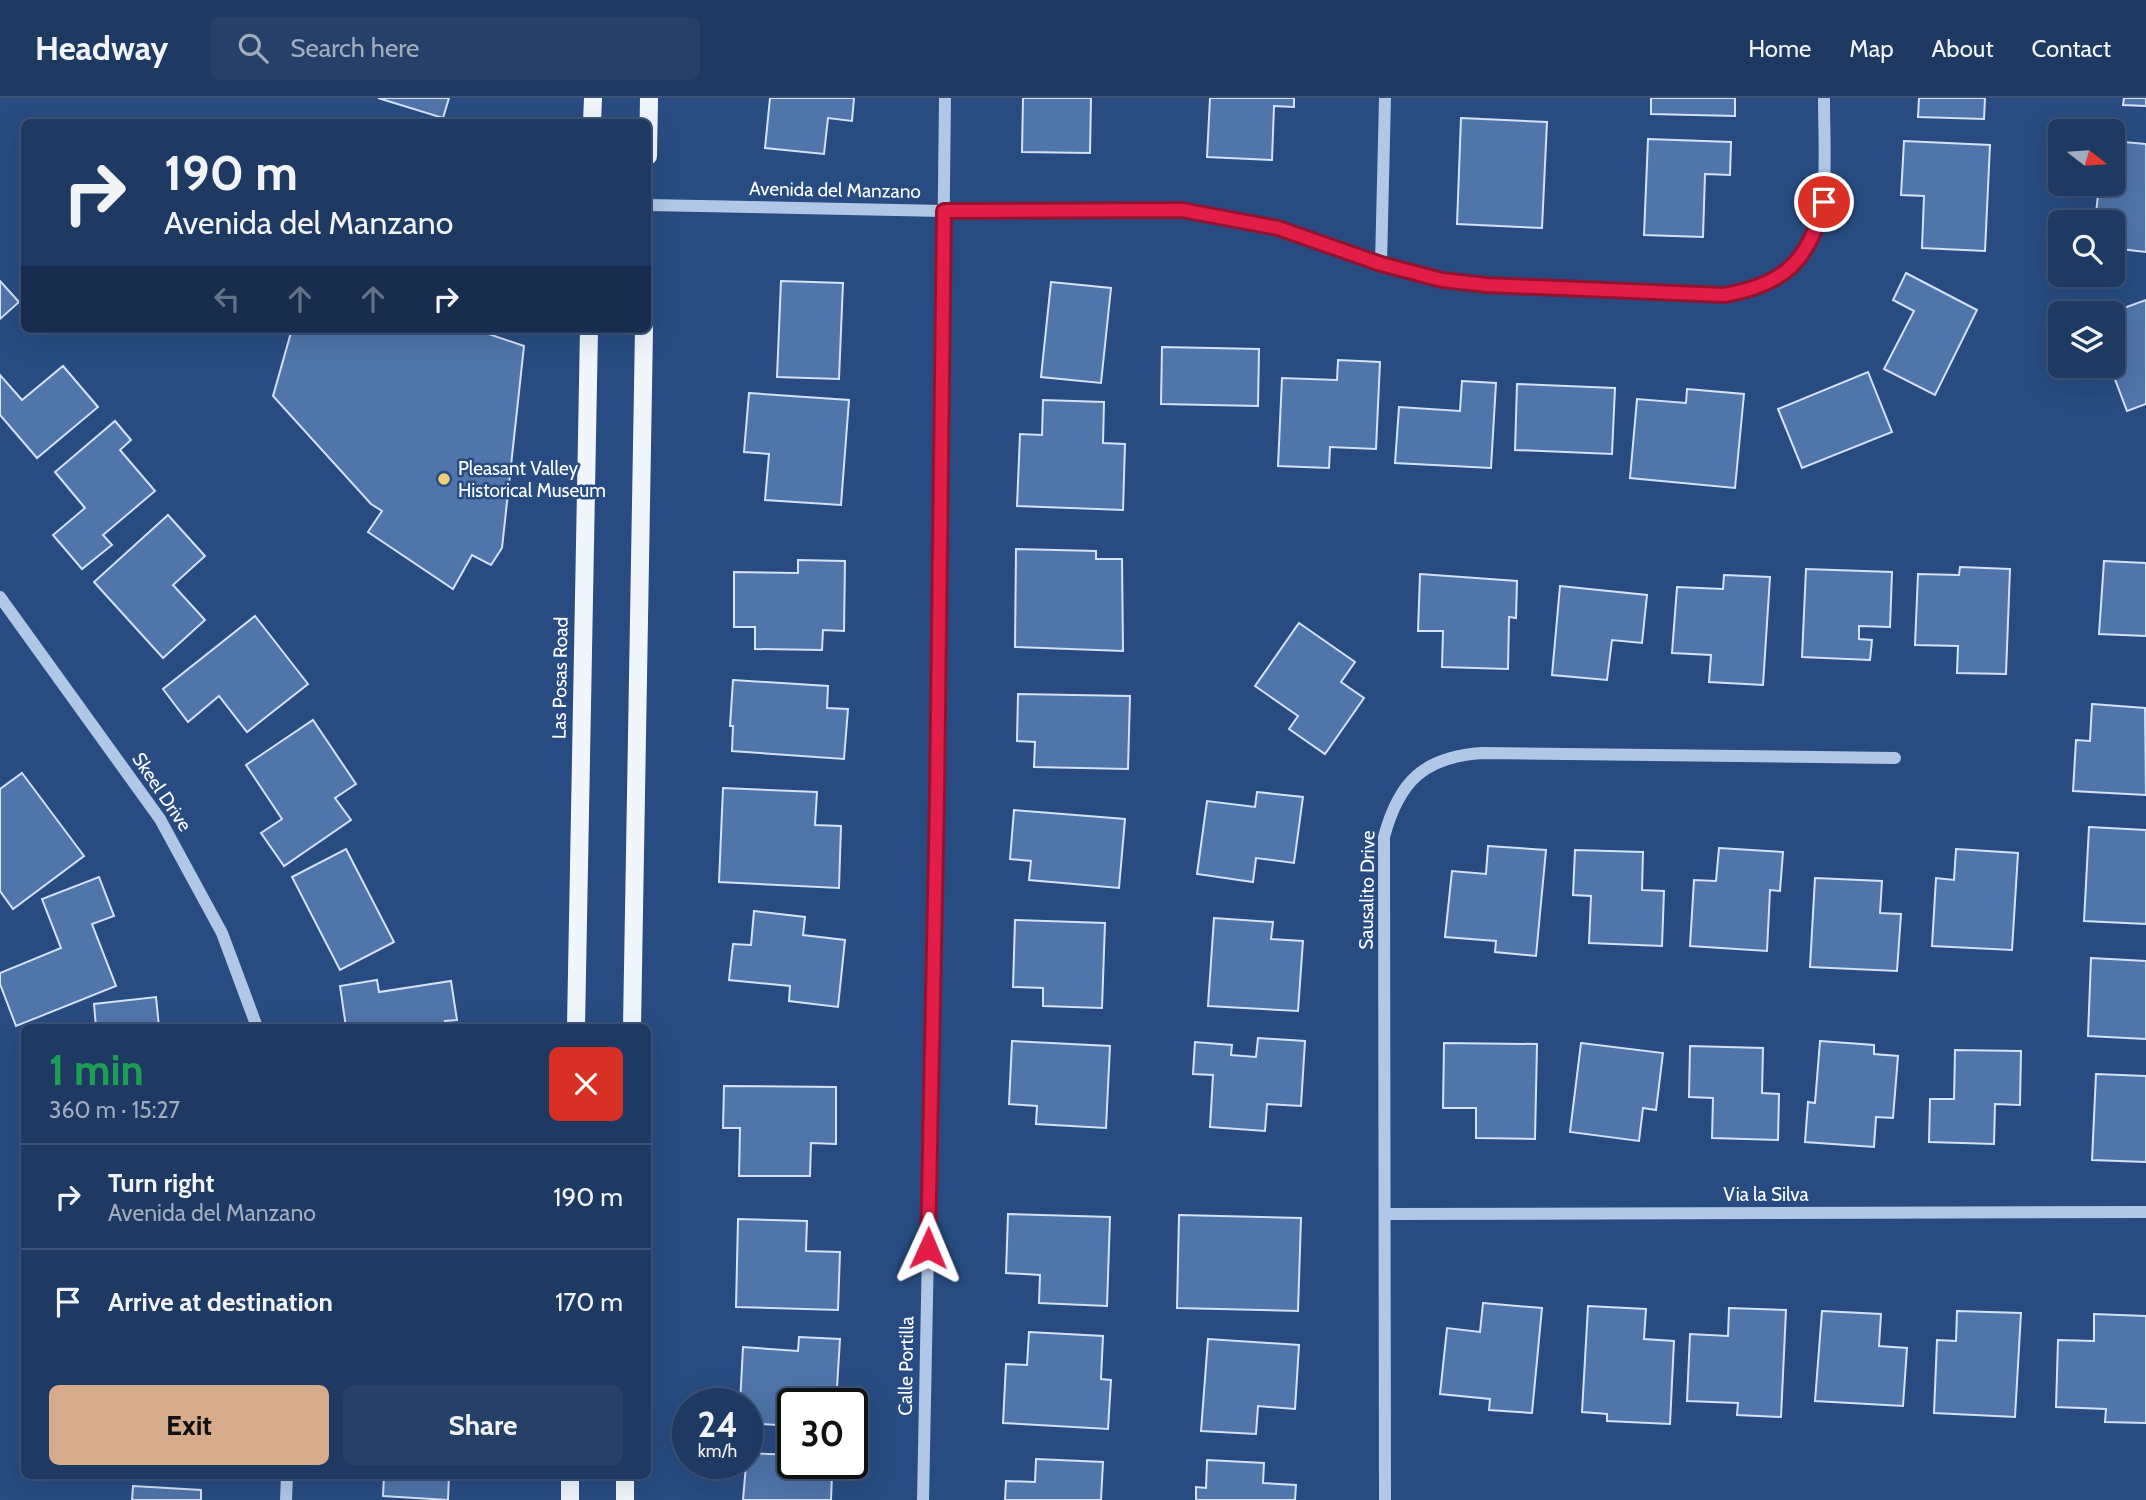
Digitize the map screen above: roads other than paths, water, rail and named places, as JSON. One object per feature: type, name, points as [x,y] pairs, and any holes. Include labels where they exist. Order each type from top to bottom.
[{"type":"main road","points":[[592,119],[593,98]]},
{"type":"main road","points":[[649,98],[649,119]]},
{"type":"main road","name":"Las Posas Road","points":[[576,1024],[589,333]]},
{"type":"main road","points":[[632,1024],[644,333]]},
{"type":"main road","points":[[570,1479],[570,1500]]},
{"type":"main road","points":[[625,1479],[625,1500]]},
{"type":"street","name":"Calle Portilla","points":[[923,1500],[937,811],[945,98]]},
{"type":"street","points":[[1381,264],[1385,98]]},
{"type":"street","name":"Avenida del Manzano","points":[[651,205],[944,211],[1182,210],[1278,228],[1381,264],[1442,280],[1487,285],[1724,295],[1756,290],[1791,268],[1816,233],[1824,202],[1824,98]]},
{"type":"street","name":"Skeel Drive","points":[[0,597],[160,819],[222,933],[256,1024]]},
{"type":"street","name":"Sausalito Drive","points":[[1385,1500],[1384,837],[1391,809],[1407,784],[1429,765],[1456,754],[1482,752],[1895,758]]},
{"type":"street","name":"Via la Silva","points":[[1386,1214],[2146,1212]]},
{"type":"street","points":[[286,1500],[287,1479]]},
{"type":"place","name":"Pleasant Valley Historical Museum","points":[[444,479]]}]
